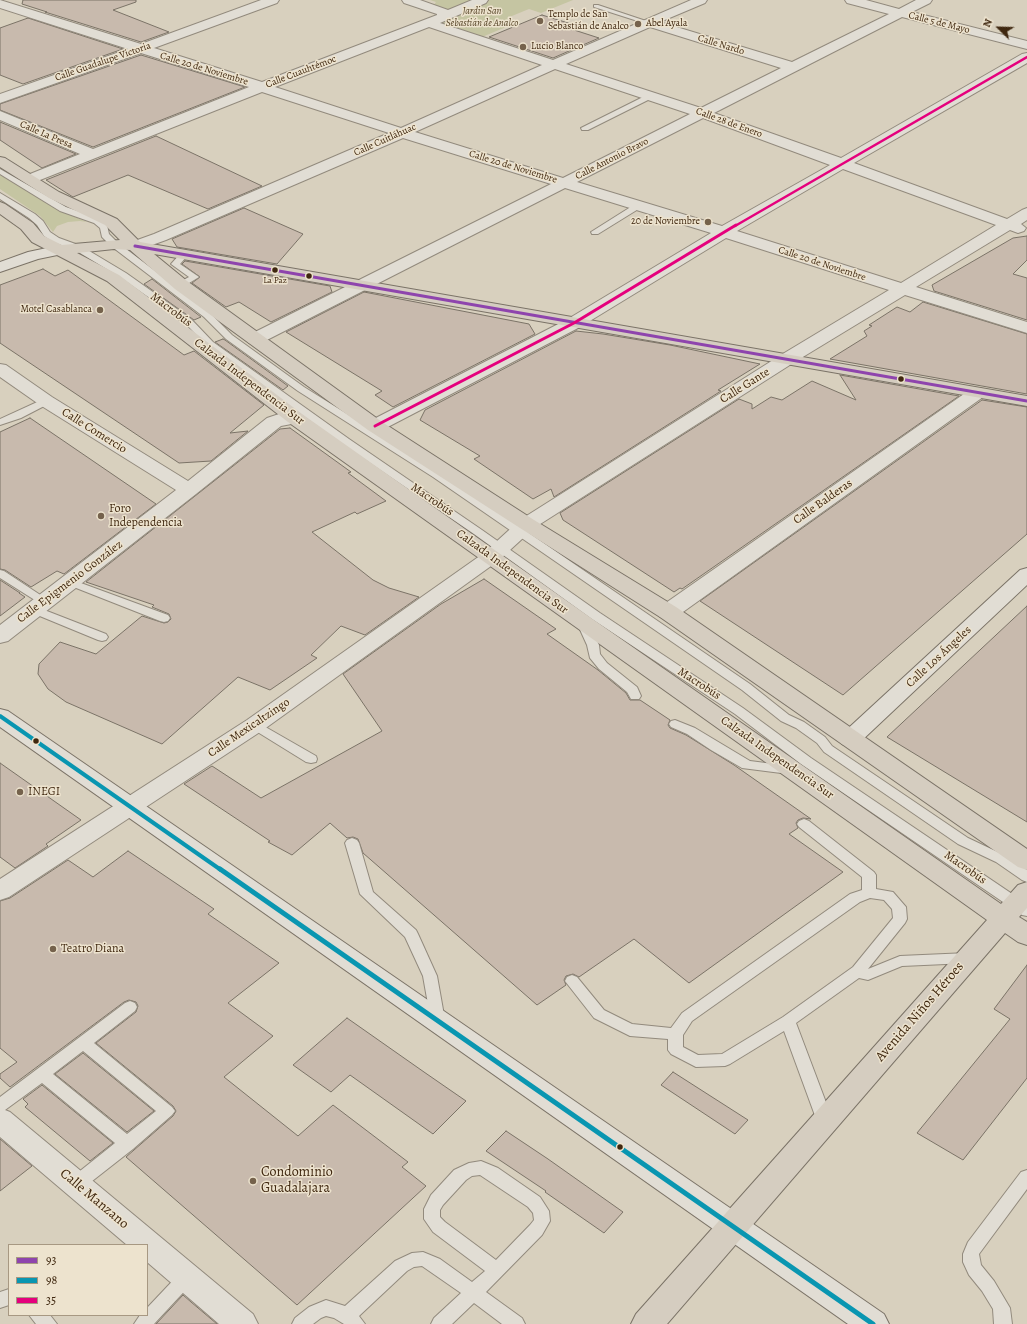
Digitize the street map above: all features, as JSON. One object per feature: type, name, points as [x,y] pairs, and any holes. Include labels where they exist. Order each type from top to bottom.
[{"type":"main road","points":[[0,160],[54,195],[110,222],[157,266],[181,285],[376,426],[523,528],[668,612],[1027,861]]},
{"type":"main road","name":"Calzada Independencia Sur","points":[[0,207],[34,232],[38,239],[69,249],[113,278],[295,418],[496,553],[582,622],[795,770],[1018,906],[1027,935]]},
{"type":"main road","name":"Calle Cuitláhuac","points":[[69,249],[114,244],[135,246]]},
{"type":"main road","points":[[135,246],[180,259],[361,285],[1027,401]]},
{"type":"main road","name":"Avenida Niños Héroes","points":[[647,1324],[968,958],[1018,906]]},
{"type":"street","name":"Calle Guadalupe Victoria","points":[[0,98],[140,49],[272,0]]},
{"type":"street","points":[[408,0],[440,11],[444,13],[443,16]]},
{"type":"street","name":"Calle Cuauhtémoc","points":[[30,179],[428,23],[482,0]]},
{"type":"street","name":"Calle Cuitláhuac","points":[[135,246],[167,234],[402,133],[701,0]]},
{"type":"street","name":"Calle 5 de Mayo","points":[[851,0],[1027,45]]},
{"type":"street","name":"Calle Antonio Bravo","points":[[255,339],[926,0]]},
{"type":"street","name":"Calle 20 de Noviembre","points":[[0,4],[402,133],[724,232],[1027,328]]},
{"type":"street","name":"Calle 28 de Enero","points":[[428,23],[702,113],[1027,231]]},
{"type":"street","name":"Calle Nardo","points":[[649,23],[793,67]]},
{"type":"street","points":[[376,426],[574,323],[724,232],[1027,57]]},
{"type":"street","name":"Calle La Presa","points":[[0,115],[93,154]]},
{"type":"street","name":"Calle Gante","points":[[496,553],[523,528],[787,359],[1027,213]]},
{"type":"street","points":[[0,215],[16,218]]},
{"type":"street","points":[[0,252],[38,239]]},
{"type":"street","points":[[0,267],[34,255],[69,249]]},
{"type":"street","name":"Calle Comercio","points":[[0,369],[46,401],[190,490]]},
{"type":"street","name":"Calle Balderas","points":[[668,612],[977,393]]},
{"type":"street","name":"Calle Epigmenio González","points":[[0,636],[190,490],[274,422],[282,419],[295,418]]},
{"type":"street","name":"Calle Mexicaltzingo","points":[[0,891],[255,725],[496,553]]},
{"type":"street","name":"Calle Los Ángeles","points":[[850,739],[1027,574]]},
{"type":"street","points":[[0,716],[129,808],[733,1226],[872,1324]]},
{"type":"street","name":"Calle Manzano","points":[[0,1120],[147,1244]]},
{"type":"street","name":"Calle Manzano","points":[[148,1245],[242,1324]]},
{"type":"lane","points":[[596,6],[649,23]]},
{"type":"lane","points":[[585,128],[652,96]]},
{"type":"lane","name":"Macrobús","points":[[0,171],[63,209],[97,221],[104,227],[105,235],[114,244],[207,315],[228,337],[283,376],[437,475],[523,528],[746,687],[785,718],[800,725],[821,740],[828,749],[964,841],[1001,859],[1027,877]]},
{"type":"lane","name":"Macrobús","points":[[0,195],[32,216],[40,223],[47,234],[69,249],[123,275],[188,321],[210,344],[345,441],[478,532],[496,553],[596,616],[739,711],[806,761],[1018,906]]},
{"type":"lane","points":[[595,232],[637,206]]},
{"type":"lane","points":[[157,266],[180,259],[195,277],[181,285]]},
{"type":"lane","points":[[0,422],[17,416],[46,401]]},
{"type":"lane","points":[[0,573],[39,606],[102,637]]},
{"type":"lane","points":[[70,582],[164,618]]},
{"type":"lane","points":[[582,622],[593,645],[594,655],[603,666],[633,690],[635,696]]},
{"type":"lane","points":[[675,724],[691,731],[715,747],[747,765],[795,770]]},
{"type":"lane","points":[[255,725],[311,759]]},
{"type":"lane","points":[[804,824],[869,875],[869,893]]},
{"type":"lane","points":[[352,843],[367,894],[410,934],[430,976],[438,1022]]},
{"type":"lane","points":[[869,893],[888,896],[899,907],[900,919],[858,971],[788,1021],[725,1060],[696,1061],[676,1050],[675,1034],[687,1017],[855,898],[869,893]]},
{"type":"lane","points":[[858,971],[868,975],[900,961],[968,958]]},
{"type":"lane","points":[[572,981],[599,1014],[630,1030],[675,1034]]},
{"type":"lane","points":[[0,1106],[130,1007]]},
{"type":"lane","points":[[788,1021],[825,1121]]},
{"type":"lane","points":[[76,1184],[167,1111],[82,1043]]},
{"type":"lane","points":[[42,1074],[127,1144]]},
{"type":"lane","points":[[440,1324],[497,1270],[536,1230],[542,1221],[541,1211],[534,1202],[492,1172],[481,1168],[470,1170],[460,1175],[436,1200],[432,1209],[432,1219],[438,1227],[497,1270]]},
{"type":"lane","points":[[1003,1324],[1001,1308],[988,1286],[975,1270],[971,1262],[971,1254],[974,1247],[1027,1177]]},
{"type":"lane","points":[[301,1324],[316,1312],[326,1308],[338,1311],[351,1320],[401,1266],[412,1260],[423,1259],[434,1264],[516,1324]]},
{"type":"lane","points":[[143,1324],[187,1278]]},
{"type":"lane","points":[[39,1316],[48,1324]]},
{"type":"green space","name":"Jardin San Sebastián de Analco","points":[[430,0],[573,0],[541,13],[529,9],[507,18],[518,22],[482,37],[441,23],[459,15],[433,6],[436,2]]},
{"type":"green space","points":[[0,175],[58,210],[87,222],[68,222],[57,226],[53,232],[40,216],[0,189]]},
{"type":"building","points":[[23,0],[136,0],[136,2],[113,10],[169,32],[141,42],[22,4]]},
{"type":"building","points":[[542,15],[578,26],[571,29],[599,38],[553,58],[489,37]]},
{"type":"building","points":[[28,18],[123,49],[23,84],[0,75],[0,28]]},
{"type":"building","points":[[141,55],[245,87],[93,147],[0,110],[0,104]]},
{"type":"building","points":[[0,122],[76,154],[42,168],[0,140]]},
{"type":"building","points":[[156,136],[262,186],[208,209],[128,175],[73,197],[46,180]]},
{"type":"building","points":[[244,208],[303,234],[277,264],[177,247],[172,239]]},
{"type":"building","points":[[1027,236],[1027,260],[1013,274],[1027,278],[1027,320],[934,291],[932,285],[1013,238]]},
{"type":"building","points":[[185,261],[330,286],[332,292],[271,322],[239,302],[226,307],[192,283],[200,277],[182,264]]},
{"type":"building","points":[[43,269],[55,276],[68,270],[184,355],[194,351],[264,405],[230,433],[248,431],[211,461],[179,463],[0,343],[0,285]]},
{"type":"building","points":[[152,279],[201,317],[194,320],[144,284]]},
{"type":"building","points":[[364,292],[529,324],[535,334],[393,407],[375,395],[382,391],[286,332]]},
{"type":"building","points":[[923,302],[1027,334],[1027,394],[830,359],[867,336],[864,331],[872,326],[869,325],[897,307],[910,312]]},
{"type":"building","points":[[576,331],[670,345],[760,364],[718,390],[721,391],[554,497],[551,489],[533,499],[474,459],[480,456],[420,420],[425,410]]},
{"type":"building","points":[[223,339],[288,386],[283,390],[215,342]]},
{"type":"building","points":[[840,375],[959,396],[682,589],[680,588],[674,592],[563,520],[560,513],[739,399],[752,404],[752,409],[771,397],[782,400],[812,381],[856,400]]},
{"type":"building","points":[[982,400],[1027,407],[1027,534],[843,695],[700,601]]},
{"type":"building","points":[[30,418],[156,504],[64,574],[57,571],[31,587],[5,570],[0,569],[0,432]]},
{"type":"building","points":[[290,428],[351,472],[348,473],[386,501],[357,514],[355,512],[312,532],[373,580],[389,588],[419,597],[365,635],[341,626],[311,655],[317,658],[270,690],[238,677],[162,744],[66,702],[48,689],[38,674],[39,664],[60,642],[96,654],[142,616],[164,623],[171,619],[169,614],[152,607],[154,605],[86,582],[280,429]]},
{"type":"building","points":[[484,579],[556,629],[547,634],[598,670],[626,693],[630,700],[640,700],[670,720],[668,725],[670,728],[686,735],[734,765],[811,819],[803,818],[798,820],[796,823],[798,828],[789,834],[843,872],[689,983],[634,939],[579,977],[573,974],[566,976],[564,980],[566,985],[537,1005],[363,853],[358,839],[353,837],[347,838],[330,823],[292,855],[268,842],[270,841],[184,784],[212,766],[261,798],[382,731],[343,674],[441,604]]},
{"type":"building","points":[[0,580],[25,597],[0,616]]},
{"type":"building","points":[[1027,606],[1027,822],[887,737]]},
{"type":"building","name":"INEGI","points":[[0,763],[81,820],[46,844],[48,846],[15,868],[0,857]]},
{"type":"building","points":[[128,851],[214,909],[208,914],[279,963],[228,1003],[273,1036],[224,1077],[298,1136],[333,1105],[408,1162],[402,1167],[426,1186],[297,1305],[126,1157],[173,1116],[176,1111],[173,1106],[96,1043],[136,1012],[138,1006],[136,1002],[129,1000],[124,1002],[10,1087],[0,1078],[0,1074],[17,1062],[0,1048],[0,901],[10,898],[68,860],[93,877]]},
{"type":"building","points":[[1027,965],[1027,1078],[963,1160],[917,1133],[1010,1019],[994,1009]]},
{"type":"building","points":[[347,1018],[466,1101],[433,1134],[350,1075],[331,1092],[293,1065]]},
{"type":"building","points":[[83,1053],[154,1111],[127,1132],[55,1074]]},
{"type":"building","points":[[673,1072],[748,1120],[735,1134],[661,1085]]},
{"type":"building","points":[[42,1085],[113,1143],[90,1161],[25,1107],[28,1104],[23,1099]]},
{"type":"building","points":[[506,1131],[623,1212],[604,1233],[545,1192],[546,1191],[486,1151]]},
{"type":"building","points":[[0,1139],[32,1166],[0,1191]]},
{"type":"building","points":[[183,1295],[191,1302],[217,1324],[156,1324]]},
{"type":"transit line","name":"35","points":[[375,426],[574,323],[724,232],[1027,57]]},
{"type":"transit line","name":"93","points":[[135,246],[1027,401]]},
{"type":"transit line","name":"98","points":[[0,716],[873,1324]]},
{"type":"place","name":"Templo de San Sebastián de Analco","points":[[540,21]]},
{"type":"place","name":"Abel Ayala","points":[[638,24]]},
{"type":"place","name":"Lucio Blanco","points":[[523,47]]},
{"type":"place","name":"20 de Noviembre","points":[[708,222]]},
{"type":"place","name":"La Paz","points":[[275,270]]},
{"type":"place","name":"Motel Casablanca","points":[[100,310]]},
{"type":"place","name":"Foro Independencia","points":[[101,516]]},
{"type":"place","name":"INEGI","points":[[20,792]]},
{"type":"place","name":"Teatro Diana","points":[[53,949]]},
{"type":"place","name":"Condominio Guadalajara","points":[[253,1181]]}]
